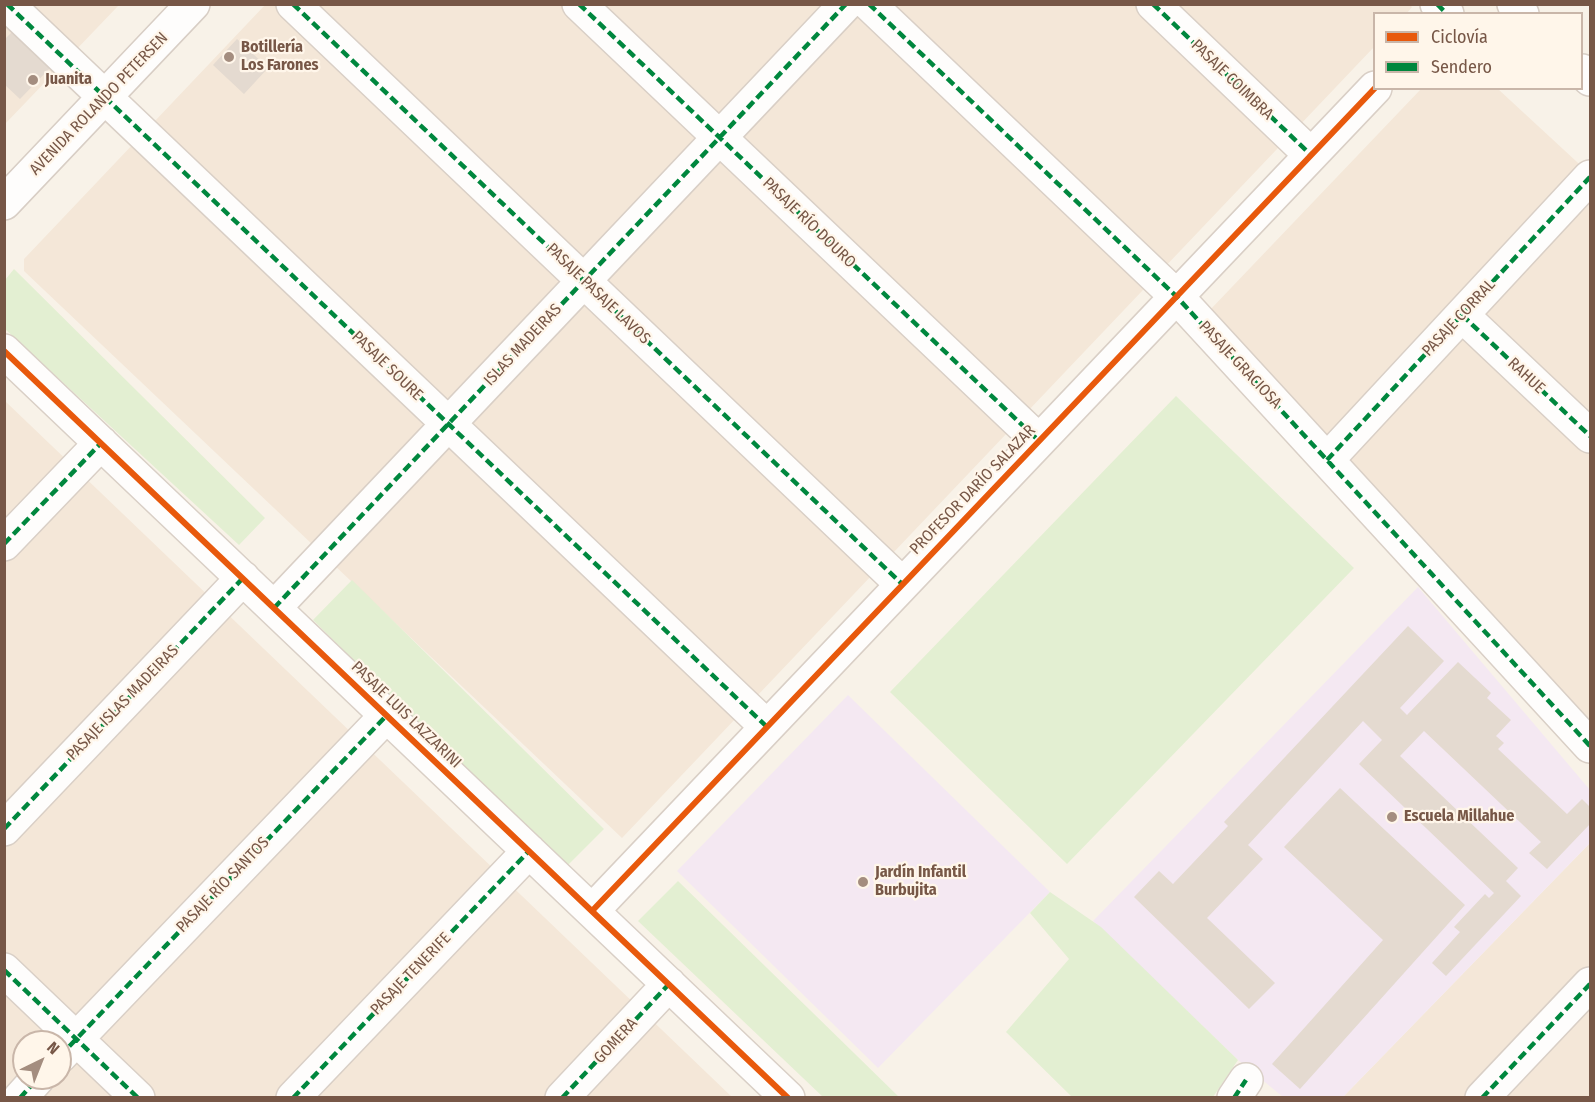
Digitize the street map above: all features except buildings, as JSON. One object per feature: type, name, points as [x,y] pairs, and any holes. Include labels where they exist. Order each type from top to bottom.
[{"type":"street","name":"PASAJE SOURE","points":[[7,4],[767,727]]},
{"type":"street","name":"AVENIDA ROLANDO PETERSEN","points":[[4,203],[193,4]]},
{"type":"street","name":"PASAJE PASAJE LAVOS","points":[[293,4],[902,584]]},
{"type":"street","name":"PASAJE RÍO DOURO","points":[[579,4],[1039,441]]},
{"type":"street","name":"ISLAS MADEIRAS","points":[[274,608],[846,4]]},
{"type":"street","name":"PASAJE GRACIOSA","points":[[869,4],[1176,296],[1590,746]]},
{"type":"street","name":"PASAJE COIMBRA","points":[[1153,4],[1311,155]]},
{"type":"street","name":"PROFESOR DARÍO SALAZAR","points":[[592,911],[1373,90]]},
{"type":"street","name":"PASAJE CORRAL","points":[[1327,460],[1590,177]]},
{"type":"street","name":"RAHUE","points":[[1462,315],[1590,436]]},
{"type":"street","name":"PASAJE LUIS LAZZARINI","points":[[4,351],[788,1098]]},
{"type":"street","points":[[4,544],[101,443]]},
{"type":"street","name":"PASAJE ISLAS MADEIRAS","points":[[4,829],[243,578]]},
{"type":"street","name":"PASAJE RÍO SANTOS","points":[[72,1043],[387,715]]},
{"type":"street","name":"PASAJE TENERIFE","points":[[293,1098],[529,851]]},
{"type":"street","points":[[4,970],[54,1030]]},
{"type":"street","name":"GOMERA","points":[[562,1098],[669,984]]},
{"type":"street","points":[[1482,1098],[1590,984]]},
{"type":"street","points":[[72,1050],[138,1098]]},
{"type":"shaded area","points":[[1409,4],[1412,7],[1408,12],[1373,12],[1373,48],[622,838],[24,271],[24,259],[265,5]]},
{"type":"shaded area","points":[[5,5],[119,5],[5,124]]},
{"type":"shaded area","points":[[1420,90],[1499,90],[1590,174],[1590,724],[1209,311]]},
{"type":"shaded area","points":[[5,401],[732,1097],[5,1097]]},
{"type":"shaded area","name":"Escuela Millahue","points":[[1418,587],[1590,790],[1590,843],[1343,1097],[1283,1097],[1238,1060],[1093,921]]},
{"type":"shaded area","name":"Jardín Infantil Burbujita","points":[[848,695],[1050,892],[878,1068],[677,871]]},
{"type":"shaded area","points":[[1590,843],[1590,1097],[1343,1097]]},
{"type":"green space","points":[[14,269],[265,518],[239,545],[5,329],[5,280]]},
{"type":"green space","points":[[1176,396],[1354,568],[1067,864],[890,692]]},
{"type":"green space","points":[[352,580],[604,829],[564,869],[313,620]]},
{"type":"green space","points":[[678,881],[899,1097],[823,1097],[638,921]]},
{"type":"green space","points":[[1050,892],[1101,927],[1238,1060],[1213,1097],[1072,1097],[1006,1032],[1069,959],[1030,913]]},
{"type":"marked path","points":[[7,4],[767,727]]},
{"type":"marked path","points":[[293,4],[902,584]]},
{"type":"marked path","points":[[579,4],[1039,441]]},
{"type":"marked path","points":[[274,608],[846,4]]},
{"type":"marked path","points":[[869,4],[1176,296],[1590,746]]},
{"type":"marked path","points":[[1153,4],[1311,155]]},
{"type":"marked path","points":[[1437,4],[1445,12]]},
{"type":"marked path","points":[[1327,460],[1590,177]]},
{"type":"marked path","points":[[1462,315],[1590,436]]},
{"type":"marked path","points":[[4,544],[101,443]]},
{"type":"marked path","points":[[4,829],[243,578]]},
{"type":"marked path","points":[[72,1043],[387,715]]},
{"type":"marked path","points":[[293,1098],[529,851]]},
{"type":"marked path","points":[[4,970],[138,1098]]},
{"type":"marked path","points":[[562,1098],[669,984]]},
{"type":"marked path","points":[[1482,1098],[1590,984]]},
{"type":"marked path","points":[[1234,1098],[1246,1080]]},
{"type":"marked path","points":[[20,1098],[27,1090]]},
{"type":"cycle path","points":[[592,911],[1373,90]]},
{"type":"cycle path","points":[[4,351],[788,1098]]},
{"type":"place","name":"Botillería Los Farones","points":[[229,57]]},
{"type":"place","name":"Juanita","points":[[33,80]]},
{"type":"place","name":"Escuela Millahue","points":[[1392,817]]},
{"type":"place","name":"Jardín Infantil Burbujita","points":[[863,882]]}]
